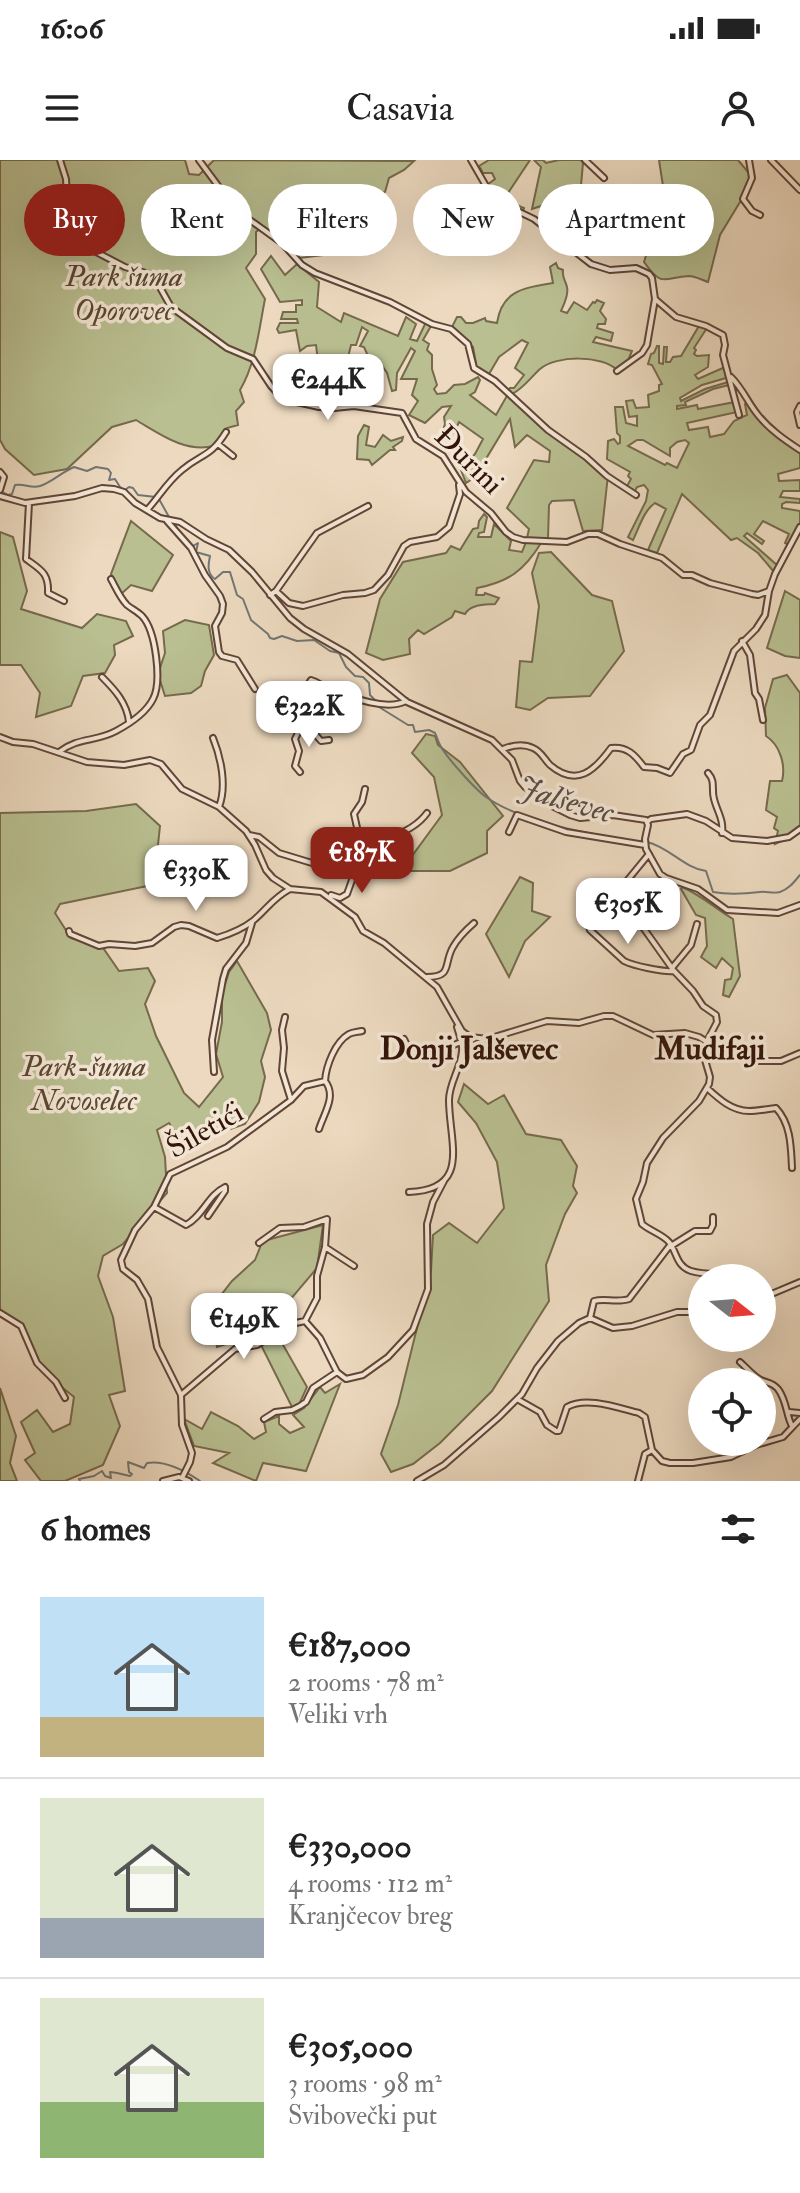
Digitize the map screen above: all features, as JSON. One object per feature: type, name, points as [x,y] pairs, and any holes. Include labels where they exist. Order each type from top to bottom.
[{"type":"street","name":"Đurini","points":[[60,160],[66,179],[73,240],[125,267],[153,275],[171,307],[227,348],[253,359],[280,396],[319,407],[354,406],[402,413],[416,439],[443,456],[466,492],[513,537],[567,542],[588,534],[598,534],[662,558],[683,575],[752,594],[769,591]]},
{"type":"street","points":[[199,160],[236,210],[282,243],[302,265],[390,302],[432,324],[451,329],[468,344],[474,368],[495,381],[548,430],[636,495]]},
{"type":"street","points":[[471,160],[485,184]]},
{"type":"street","points":[[585,160],[604,178]]},
{"type":"street","points":[[749,160],[752,178],[743,199],[752,211],[760,215]]},
{"type":"street","points":[[771,160],[800,190]]},
{"type":"street","points":[[522,213],[534,219],[558,242],[591,264],[610,270],[631,267],[644,270],[652,278],[655,299],[645,350],[617,371]]},
{"type":"street","points":[[655,299],[676,317],[723,335],[723,355],[739,415]]},
{"type":"street","points":[[729,376],[759,416],[781,438],[800,450]]},
{"type":"street","points":[[800,406],[797,412],[800,425]]},
{"type":"street","points":[[147,510],[161,490],[181,471],[207,456],[226,432]]},
{"type":"street","points":[[218,444],[233,456]]},
{"type":"street","points":[[0,472],[4,477],[0,493],[29,503],[75,496],[102,488],[124,492],[147,510],[180,522],[229,550],[273,593],[289,603],[303,606],[374,590],[388,575],[404,546],[437,537],[449,527],[461,491],[450,465]]},
{"type":"street","points":[[29,503],[26,559],[46,575],[48,593],[64,601]]},
{"type":"street","points":[[273,593],[317,533],[368,506]]},
{"type":"street","points":[[169,520],[191,548],[220,596],[222,613],[215,626],[219,652],[222,656],[237,660],[255,689]]},
{"type":"street","points":[[502,749],[524,744],[538,750],[561,773],[583,776],[598,766],[611,748],[618,747],[633,753],[644,767],[670,773],[683,754],[691,750],[700,725],[710,715],[734,651],[765,615],[775,574],[800,527]]},
{"type":"street","points":[[59,752],[78,740],[104,737],[124,727],[144,712],[157,690],[152,636],[142,616],[121,599],[111,579]]},
{"type":"street","points":[[273,593],[284,612],[297,623],[348,654],[406,701],[486,736],[512,760],[525,787],[570,815],[580,818],[625,815],[647,822],[687,814],[706,821],[732,838],[767,841],[789,837],[800,829]]},
{"type":"street","points":[[742,641],[750,655],[755,693],[763,720]]},
{"type":"street","points":[[102,677],[119,696],[127,710],[129,722]]},
{"type":"street","points":[[302,694],[311,680],[319,682],[352,725]]},
{"type":"street","points":[[300,772],[295,766],[299,751],[295,739],[306,710],[329,692],[334,690],[370,703],[400,704],[406,701]]},
{"type":"street","points":[[304,721],[321,741],[329,740]]},
{"type":"street","points":[[0,737],[87,762],[124,765],[141,761],[158,762],[182,789],[219,807],[249,835],[266,870],[281,884],[290,889],[321,892],[340,898],[347,894],[365,844],[372,837],[399,834],[418,823],[427,813]]},
{"type":"street","points":[[213,738],[221,758],[222,799],[219,807]]},
{"type":"street","points":[[708,773],[714,781],[713,792],[722,820],[722,833]]},
{"type":"street","points":[[365,789],[362,802],[354,813],[358,832],[365,844]]},
{"type":"street","points":[[509,832],[517,815],[566,832],[645,842]]},
{"type":"street","points":[[647,822],[645,842],[649,854],[660,874],[666,878],[698,889],[727,910],[778,913],[800,905]]},
{"type":"street","points":[[249,835],[259,837],[279,853],[312,863]]},
{"type":"street","points":[[626,882],[649,854]]},
{"type":"street","points":[[666,878],[649,892],[643,903],[642,926],[703,1006],[716,1015],[717,1022],[707,1041],[706,1067],[710,1077],[707,1088],[653,1151],[636,1199],[642,1224],[663,1236],[671,1245],[676,1259],[688,1270]]},
{"type":"street","points":[[69,931],[99,946],[152,943],[181,925],[217,938],[253,920],[277,896],[290,889]]},
{"type":"street","points":[[321,892],[355,917],[368,936],[384,943],[440,990],[466,1035],[488,1039]]},
{"type":"street","points":[[586,918],[590,930],[624,961],[661,970],[673,969],[691,945],[697,924]]},
{"type":"street","points":[[214,1072],[212,1040],[221,987],[226,969],[246,943],[253,920]]},
{"type":"street","points":[[424,977],[444,973],[453,947],[474,923]]},
{"type":"street","points":[[404,1039],[409,1049],[421,1058],[547,1021],[579,1023],[613,1016],[653,1035],[685,1033],[718,1049],[758,1061],[781,1061],[800,1053]]},
{"type":"street","points":[[285,1017],[282,1071],[291,1100]]},
{"type":"street","points":[[305,1321],[320,1338],[337,1372],[346,1379],[363,1375],[388,1357],[413,1330],[428,1289],[427,1224],[433,1202],[452,1169],[454,1158],[449,1099],[462,1046],[455,1017]]},
{"type":"street","points":[[319,1129],[331,1096],[331,1089],[325,1081],[327,1066],[348,1035],[362,1031]]},
{"type":"street","name":"Šiletići","points":[[184,1473],[192,1453],[182,1425],[181,1395],[157,1347],[148,1299],[137,1280],[123,1269],[121,1260],[135,1230],[154,1207],[170,1174],[227,1147],[291,1100],[304,1086],[325,1081]]},
{"type":"street","points":[[707,1088],[736,1109],[776,1108],[790,1136],[792,1168]]},
{"type":"street","points":[[409,1192],[425,1191],[444,1181]]},
{"type":"street","name":"Šiletići","points":[[154,1207],[186,1225],[216,1192],[225,1187],[208,1216]]},
{"type":"street","points":[[417,1481],[444,1465],[517,1399],[558,1341],[590,1318],[594,1301],[621,1302],[629,1299],[671,1245],[695,1231],[712,1229],[713,1217]]},
{"type":"street","points":[[259,1243],[280,1228],[304,1227],[327,1219],[325,1247],[317,1276],[317,1298],[305,1321]]},
{"type":"street","points":[[325,1247],[354,1266]]},
{"type":"street","points":[[776,1290],[800,1282]]},
{"type":"street","points":[[590,1318],[613,1328],[688,1312]]},
{"type":"street","points":[[0,1313],[21,1326],[37,1363],[56,1382],[65,1398]]},
{"type":"street","points":[[181,1395],[235,1349],[257,1345],[291,1324],[305,1321]]},
{"type":"street","points":[[740,1362],[761,1380],[777,1388],[792,1426]]},
{"type":"street","points":[[264,1419],[275,1412],[300,1406],[306,1402],[313,1388],[337,1372]]},
{"type":"street","points":[[517,1399],[540,1412],[547,1425],[556,1431],[559,1431],[567,1407],[574,1403],[639,1413],[645,1417],[652,1450],[662,1461],[670,1463],[724,1459],[783,1437],[800,1416],[789,1412]]},
{"type":"street","points":[[638,1481],[645,1454],[652,1450]]},
{"type":"street","points":[[163,1481],[184,1473],[189,1481]]},
{"type":"green space","name":"Park šuma Oporovec","points":[[0,160],[185,160],[189,174],[199,175],[214,160],[414,161],[389,178],[387,184],[268,184],[268,231],[262,227],[256,232],[256,254],[246,268],[265,299],[259,334],[250,369],[240,390],[244,402],[236,411],[238,425],[227,428],[214,446],[183,445],[136,420],[112,427],[67,469],[34,475],[5,449],[0,440]]},
{"type":"green space","points":[[489,160],[530,160],[514,184],[488,184],[495,179],[492,173],[483,173],[479,166]]},
{"type":"green space","points":[[534,160],[546,163],[581,160],[581,184],[538,184],[538,207],[532,209],[541,167]]},
{"type":"green space","points":[[659,160],[738,160],[754,179],[720,235],[708,282],[689,276],[660,279],[644,262],[646,256],[714,256],[714,184],[663,184]]},
{"type":"green space","points":[[271,256],[285,275],[297,264],[319,282],[317,307],[341,322],[344,313],[398,336],[406,317],[416,324],[410,339],[417,341],[426,322],[431,326],[423,340],[429,344],[427,350],[432,355],[437,394],[446,393],[454,385],[465,384],[478,377],[480,380],[475,392],[470,395],[496,415],[508,394],[608,475],[602,530],[583,531],[574,500],[552,501],[549,505],[548,539],[527,538],[529,529],[507,508],[534,460],[549,462],[550,451],[527,435],[515,447],[510,419],[475,477],[466,483],[461,470],[483,439],[459,422],[454,433],[451,432],[448,437],[442,433],[444,417],[451,406],[442,407],[425,423],[409,415],[418,401],[412,395],[417,379],[401,379],[415,351],[411,348],[397,373],[396,390],[392,391],[381,364],[373,367],[364,347],[360,346],[368,331],[362,327],[356,345],[351,345],[349,353],[352,377],[347,379],[333,358],[325,359],[330,375],[320,377],[316,345],[300,351],[296,330],[279,333],[277,329],[280,323],[298,323],[297,319],[281,319],[283,312],[296,312],[296,305],[302,305],[302,300],[280,302],[261,269]]},
{"type":"green space","points":[[556,263],[563,270],[567,290],[561,311],[567,313],[574,302],[587,310],[597,300],[604,303],[600,311],[606,319],[605,324],[598,324],[597,328],[613,333],[611,341],[596,337],[593,342],[632,351],[631,359],[617,370],[590,359],[557,361],[540,369],[512,394],[508,390],[514,388],[524,375],[515,368],[528,343],[522,340],[499,357],[489,374],[477,369],[473,347],[452,327],[457,317],[466,323],[485,318],[497,323],[504,304],[516,292],[553,283],[550,267]]},
{"type":"green space","points":[[699,326],[707,328],[694,348],[694,354],[709,355],[708,367],[695,375],[698,379],[725,367],[726,378],[702,385],[680,398],[681,401],[705,389],[728,382],[729,385],[713,389],[685,402],[686,405],[677,406],[677,409],[697,405],[698,409],[735,402],[737,412],[687,423],[689,430],[708,427],[710,437],[724,434],[734,421],[747,415],[745,404],[749,402],[757,416],[800,450],[800,468],[778,474],[779,481],[800,480],[800,491],[783,491],[780,497],[800,499],[800,503],[782,504],[782,508],[800,511],[800,525],[789,545],[785,543],[789,534],[763,521],[754,534],[764,541],[762,544],[747,533],[744,536],[778,566],[774,572],[758,553],[737,538],[731,540],[682,494],[657,553],[648,550],[666,509],[655,503],[645,515],[633,540],[628,537],[646,501],[648,490],[644,485],[637,487],[634,493],[626,488],[631,479],[628,476],[630,472],[607,459],[608,441],[614,439],[620,443],[615,407],[623,407],[626,423],[637,426],[637,416],[629,417],[626,401],[633,400],[636,408],[649,407],[648,395],[659,391],[662,384],[652,365],[648,364],[651,354],[659,346],[659,363],[663,364],[664,347],[667,347],[666,362],[681,356]],"holes":[[[643,440],[670,456],[670,448],[677,442],[685,440],[689,443],[677,468],[628,446]]]},
{"type":"green space","points":[[364,425],[369,427],[366,445],[375,447],[383,435],[391,441],[403,437],[402,441],[393,447],[395,450],[390,450],[372,465],[369,460],[357,459],[358,436]]},
{"type":"green space","points":[[484,514],[487,517],[484,532],[479,533],[478,537],[491,537],[494,524],[511,541],[509,550],[522,552],[526,542],[541,543],[514,574],[477,588],[476,595],[485,593],[499,598],[495,604],[474,607],[465,614],[455,611],[452,617],[424,634],[418,630],[409,639],[410,654],[383,660],[366,653],[380,599],[403,562],[446,553],[451,546],[460,550],[473,529],[478,528]]},
{"type":"green space","points":[[131,521],[173,555],[152,591],[131,585],[120,595],[111,574]]},
{"type":"green space","points":[[0,532],[13,537],[27,591],[21,609],[82,628],[97,614],[126,621],[133,636],[114,645],[115,655],[105,673],[83,676],[71,706],[36,717],[40,693],[21,665],[0,665]]},
{"type":"green space","points":[[551,552],[592,595],[612,601],[624,651],[590,696],[548,698],[530,710],[516,707],[520,661],[532,662],[539,606],[532,573],[539,553]]},
{"type":"green space","points":[[785,591],[800,600],[800,658],[785,656],[767,648]]},
{"type":"green space","points":[[185,620],[209,625],[214,655],[201,686],[191,693],[165,696],[158,674],[165,653],[163,631]]},
{"type":"green space","points":[[787,675],[800,693],[800,833],[775,844],[777,817],[766,810],[770,781],[782,781],[783,768],[778,750],[766,736],[765,708],[773,679]]},
{"type":"green space","points":[[426,734],[435,736],[438,745],[460,762],[503,816],[487,831],[487,853],[450,871],[401,871],[442,815],[434,777],[412,753]]},
{"type":"green space","name":"Park-šuma Novoselec","points":[[136,804],[160,826],[157,854],[175,867],[172,881],[60,904],[55,913],[71,938],[101,945],[119,971],[148,968],[155,981],[145,1004],[156,1036],[184,1093],[199,1107],[223,1077],[216,1054],[222,1022],[222,993],[229,972],[237,961],[267,1013],[271,1030],[261,1061],[265,1077],[259,1102],[245,1124],[184,1145],[169,1123],[157,1130],[165,1157],[167,1193],[123,1244],[103,1256],[98,1276],[113,1317],[125,1391],[109,1395],[120,1426],[103,1465],[65,1481],[41,1481],[25,1460],[35,1453],[21,1422],[37,1410],[53,1432],[70,1424],[74,1397],[45,1371],[17,1323],[0,1312],[0,813],[86,811]]},
{"type":"green space","points":[[520,877],[533,883],[532,911],[550,917],[525,941],[509,977],[486,934]]},
{"type":"green space","points":[[682,887],[733,919],[740,976],[729,997],[723,995],[725,980],[731,979],[733,968],[722,958],[716,968],[701,957],[707,946],[705,918],[696,915]]},
{"type":"green space","points":[[464,1084],[488,1104],[504,1095],[526,1134],[561,1140],[577,1166],[573,1186],[577,1193],[565,1214],[546,1265],[549,1301],[492,1391],[440,1443],[413,1464],[391,1472],[381,1454],[398,1405],[431,1271],[433,1235],[449,1223],[477,1243],[504,1208],[497,1162],[476,1123],[458,1102]]},
{"type":"green space","points":[[323,1225],[317,1268],[262,1333],[217,1347],[211,1308],[232,1281],[255,1260],[261,1245],[267,1240]]},
{"type":"green space","points":[[278,1336],[307,1387],[298,1407],[292,1407],[261,1345]]},
{"type":"green space","points":[[340,1384],[306,1471],[263,1463],[256,1481],[213,1463],[229,1453],[194,1446],[184,1419],[202,1429],[211,1412],[238,1426],[254,1439],[266,1432],[264,1422],[279,1416],[279,1424],[290,1433],[304,1427],[293,1415],[304,1408],[320,1387],[325,1393]]},
{"type":"green space","points":[[0,1388],[16,1436],[10,1463],[17,1481],[0,1481]]},
{"type":"waterway","name":"Jalševec","points":[[2,492],[12,494],[15,485],[40,486],[74,467],[87,471],[96,467],[108,469],[111,473],[109,480],[115,479],[125,490],[129,487],[138,495],[156,497]]},
{"type":"waterway","name":"Jalševec","points":[[159,499],[169,517]]},
{"type":"waterway","name":"Jalševec","points":[[171,522],[180,535]]},
{"type":"waterway","name":"Jalševec","points":[[193,546],[198,543],[196,552],[210,556],[209,572],[212,577],[215,579],[223,572],[230,572],[237,595],[243,599],[251,620],[270,638],[282,636],[297,641],[314,640],[339,653],[346,667],[369,683],[370,695],[376,701]]},
{"type":"waterway","name":"Jalševec","points":[[379,707],[413,725],[415,732],[429,730],[435,733],[443,750],[461,772],[481,793],[498,804],[543,822],[605,836]]},
{"type":"waterway","name":"Jalševec","points":[[631,841],[642,842]]},
{"type":"waterway","name":"Jalševec","points":[[647,842],[706,871],[713,892],[777,893],[789,887],[800,875]]},
{"type":"waterway","points":[[80,1481],[102,1471],[111,1478],[110,1472],[130,1476],[128,1462],[144,1468],[147,1463],[167,1464],[200,1481]]},
{"type":"district","name":"Donji Jalševec","points":[[469,1049]]},
{"type":"district","name":"Mudifaji","points":[[710,1049]]}]
